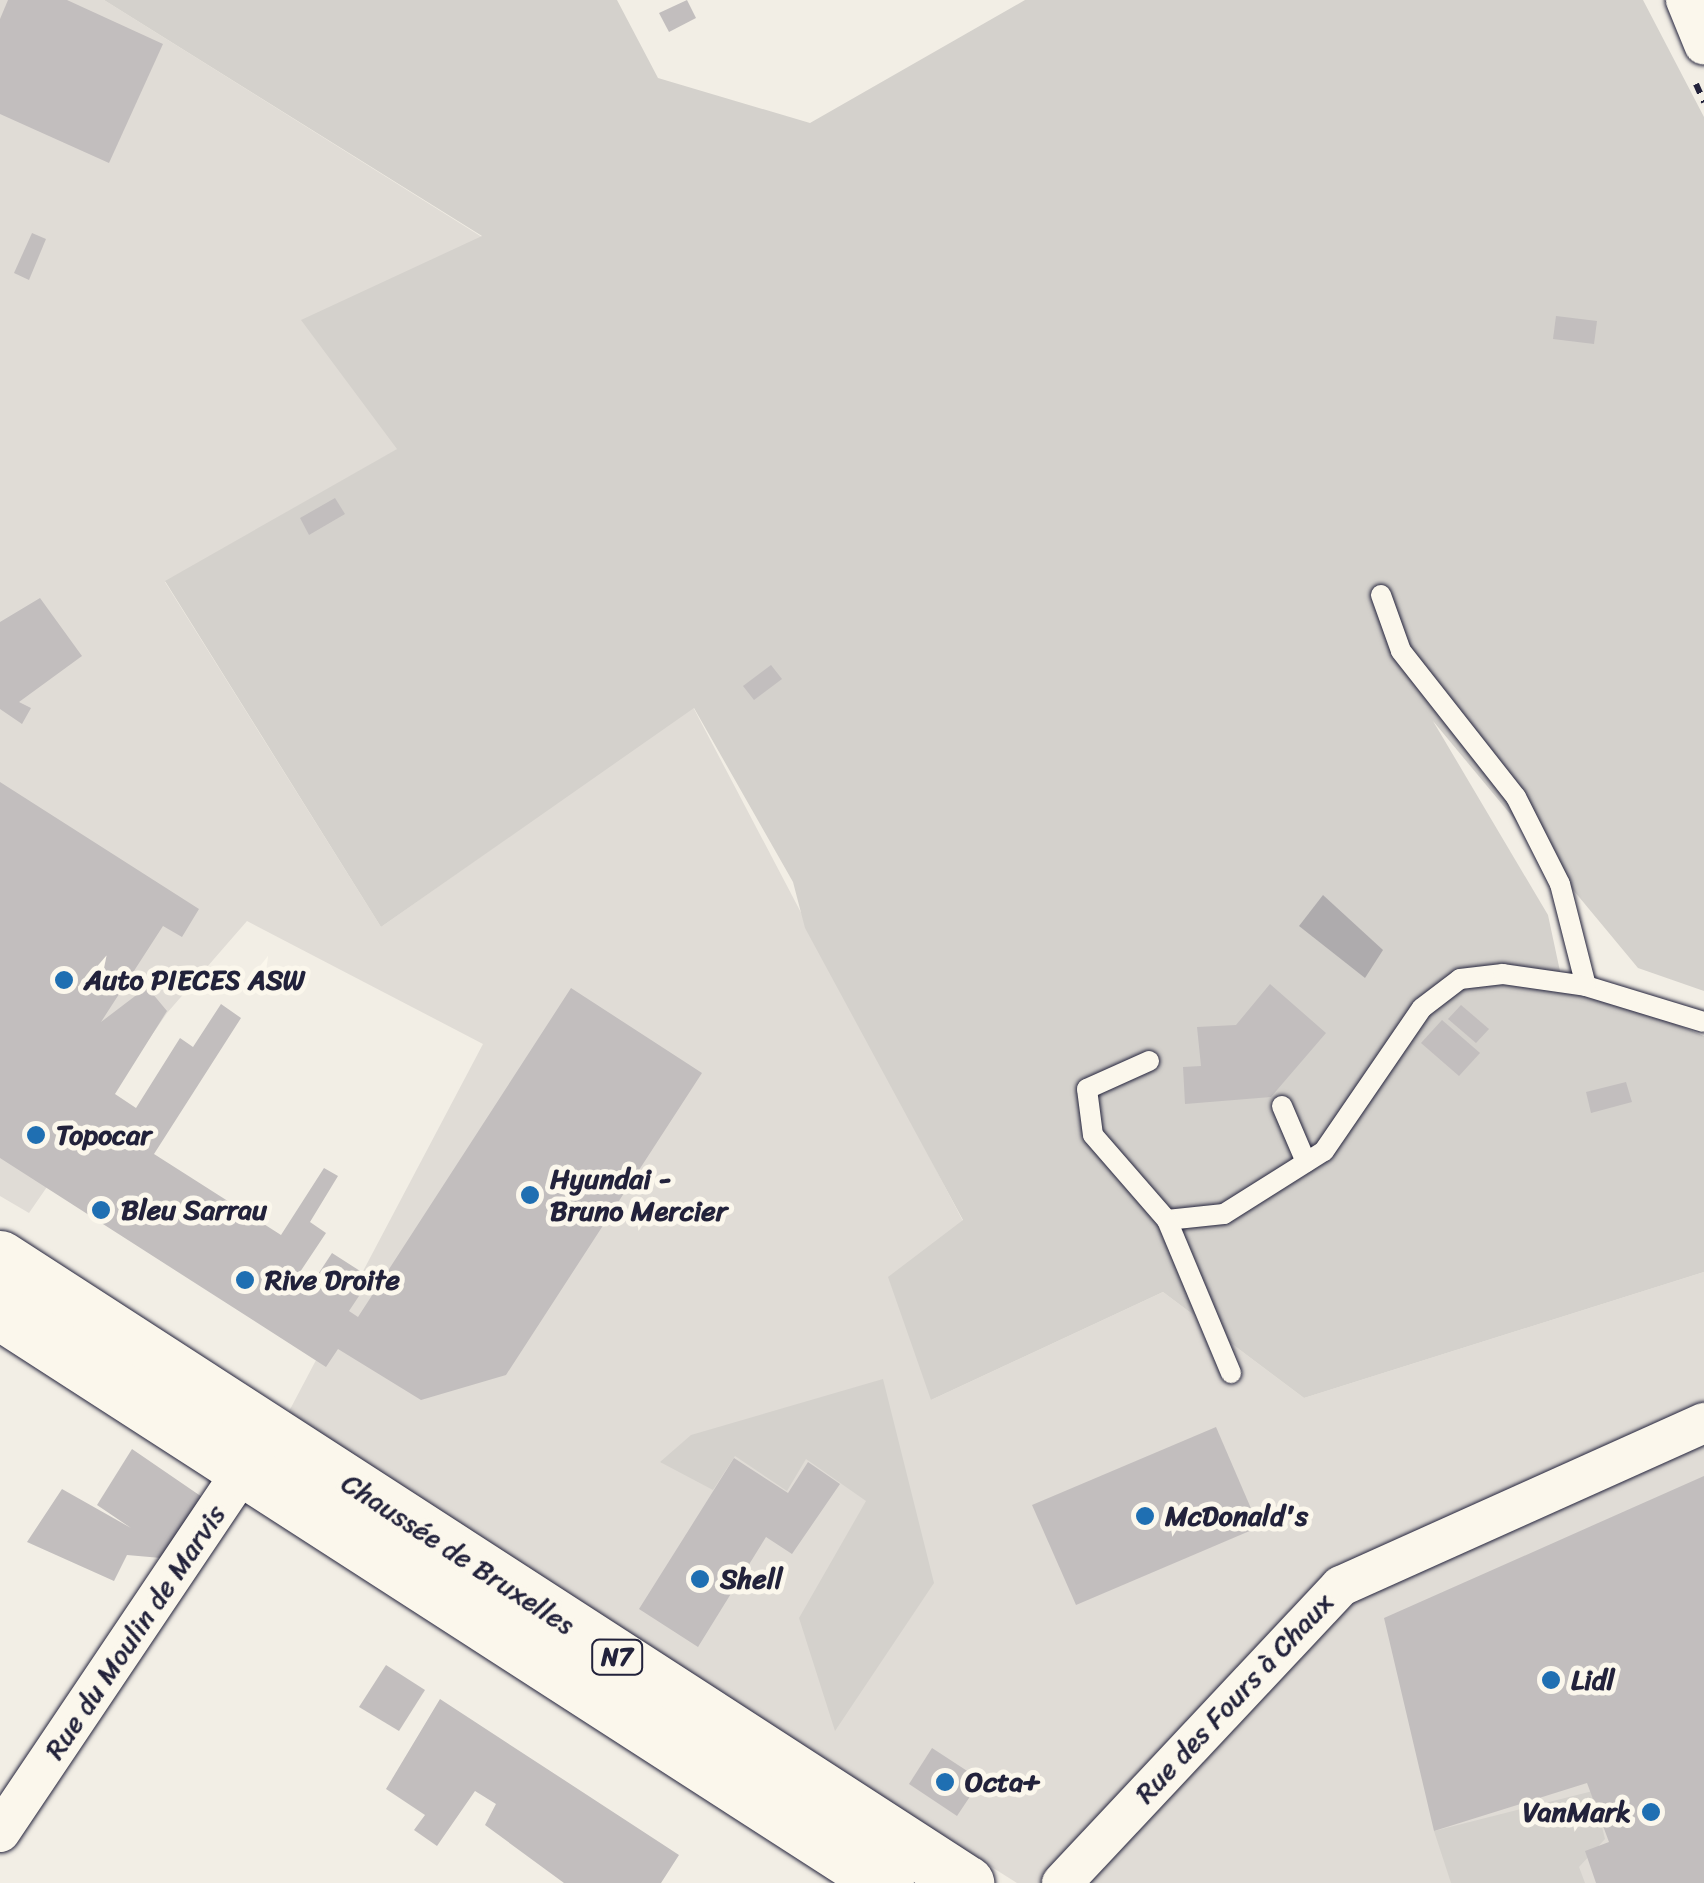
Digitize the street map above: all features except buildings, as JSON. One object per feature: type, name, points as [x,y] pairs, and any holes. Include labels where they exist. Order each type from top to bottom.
[{"type":"main road","name":"Chaussée de Bruxelles","points":[[0,1258],[256,1450],[886,1883]]},
{"type":"main road","name":"Chaussée de Bruxelles","points":[[0,1312],[256,1450],[966,1883]]},
{"type":"street","points":[[1686,0],[1704,44]]},
{"type":"street","name":"Rue des Fours à Chaux","points":[[1062,1883],[1340,1586],[1704,1423]]},
{"type":"street","name":"Rue du Moulin de Marvis","points":[[0,1832],[256,1450]]},
{"type":"lane","points":[[1381,595],[1400,650],[1516,797],[1560,884],[1586,986]]},
{"type":"lane","points":[[1167,1220],[1224,1214],[1324,1151],[1422,1008],[1460,979],[1503,974],[1586,986],[1704,1022]]},
{"type":"lane","points":[[1149,1061],[1088,1089],[1093,1134],[1167,1220],[1232,1373]]},
{"type":"lane","points":[[1282,1106],[1306,1162]]},
{"type":"shaded area","points":[[0,0],[104,0],[482,237],[398,449],[165,582],[381,927],[693,707],[963,1221],[931,1400],[1163,1292],[1304,1398],[1704,1272],[1704,1883],[1017,1883],[446,1523],[286,1417],[483,1044],[247,921],[167,1013],[29,1213],[0,1196]]},
{"type":"shaded area","points":[[104,0],[617,0],[658,78],[810,123],[1025,0],[1643,0],[1704,117],[1704,991],[1638,968],[1433,721],[1548,915],[1561,976],[1704,1036],[1704,1272],[1304,1398],[1163,1292],[931,1400],[888,1277],[963,1220],[805,928],[793,882],[694,708],[381,927],[165,581],[397,449],[301,320],[482,236]]},
{"type":"shaded area","points":[[1323,895],[1383,950],[1365,978],[1299,926]]},
{"type":"shaded area","points":[[883,1379],[934,1583],[835,1731],[799,1618],[866,1501],[806,1459],[787,1491],[735,1456],[713,1490],[660,1462],[691,1435]]},
{"type":"shaded area","points":[[1593,1791],[1605,1839],[1579,1867],[1585,1883],[1451,1883],[1434,1831]]},
{"type":"place","name":"Auto PIECES ASW","points":[[64,980]]},
{"type":"place","name":"Topocar","points":[[36,1135]]},
{"type":"place","name":"Hyundai - Bruno Mercier","points":[[530,1195]]},
{"type":"place","name":"Bleu Sarrau","points":[[101,1210]]},
{"type":"place","name":"Rive Droite","points":[[245,1280]]},
{"type":"place","name":"McDonald's","points":[[1145,1516]]},
{"type":"place","name":"Shell","points":[[700,1579]]},
{"type":"place","name":"Lidl","points":[[1551,1680]]},
{"type":"place","name":"Octa+","points":[[945,1782]]},
{"type":"place","name":"VanMark","points":[[1651,1812]]}]
